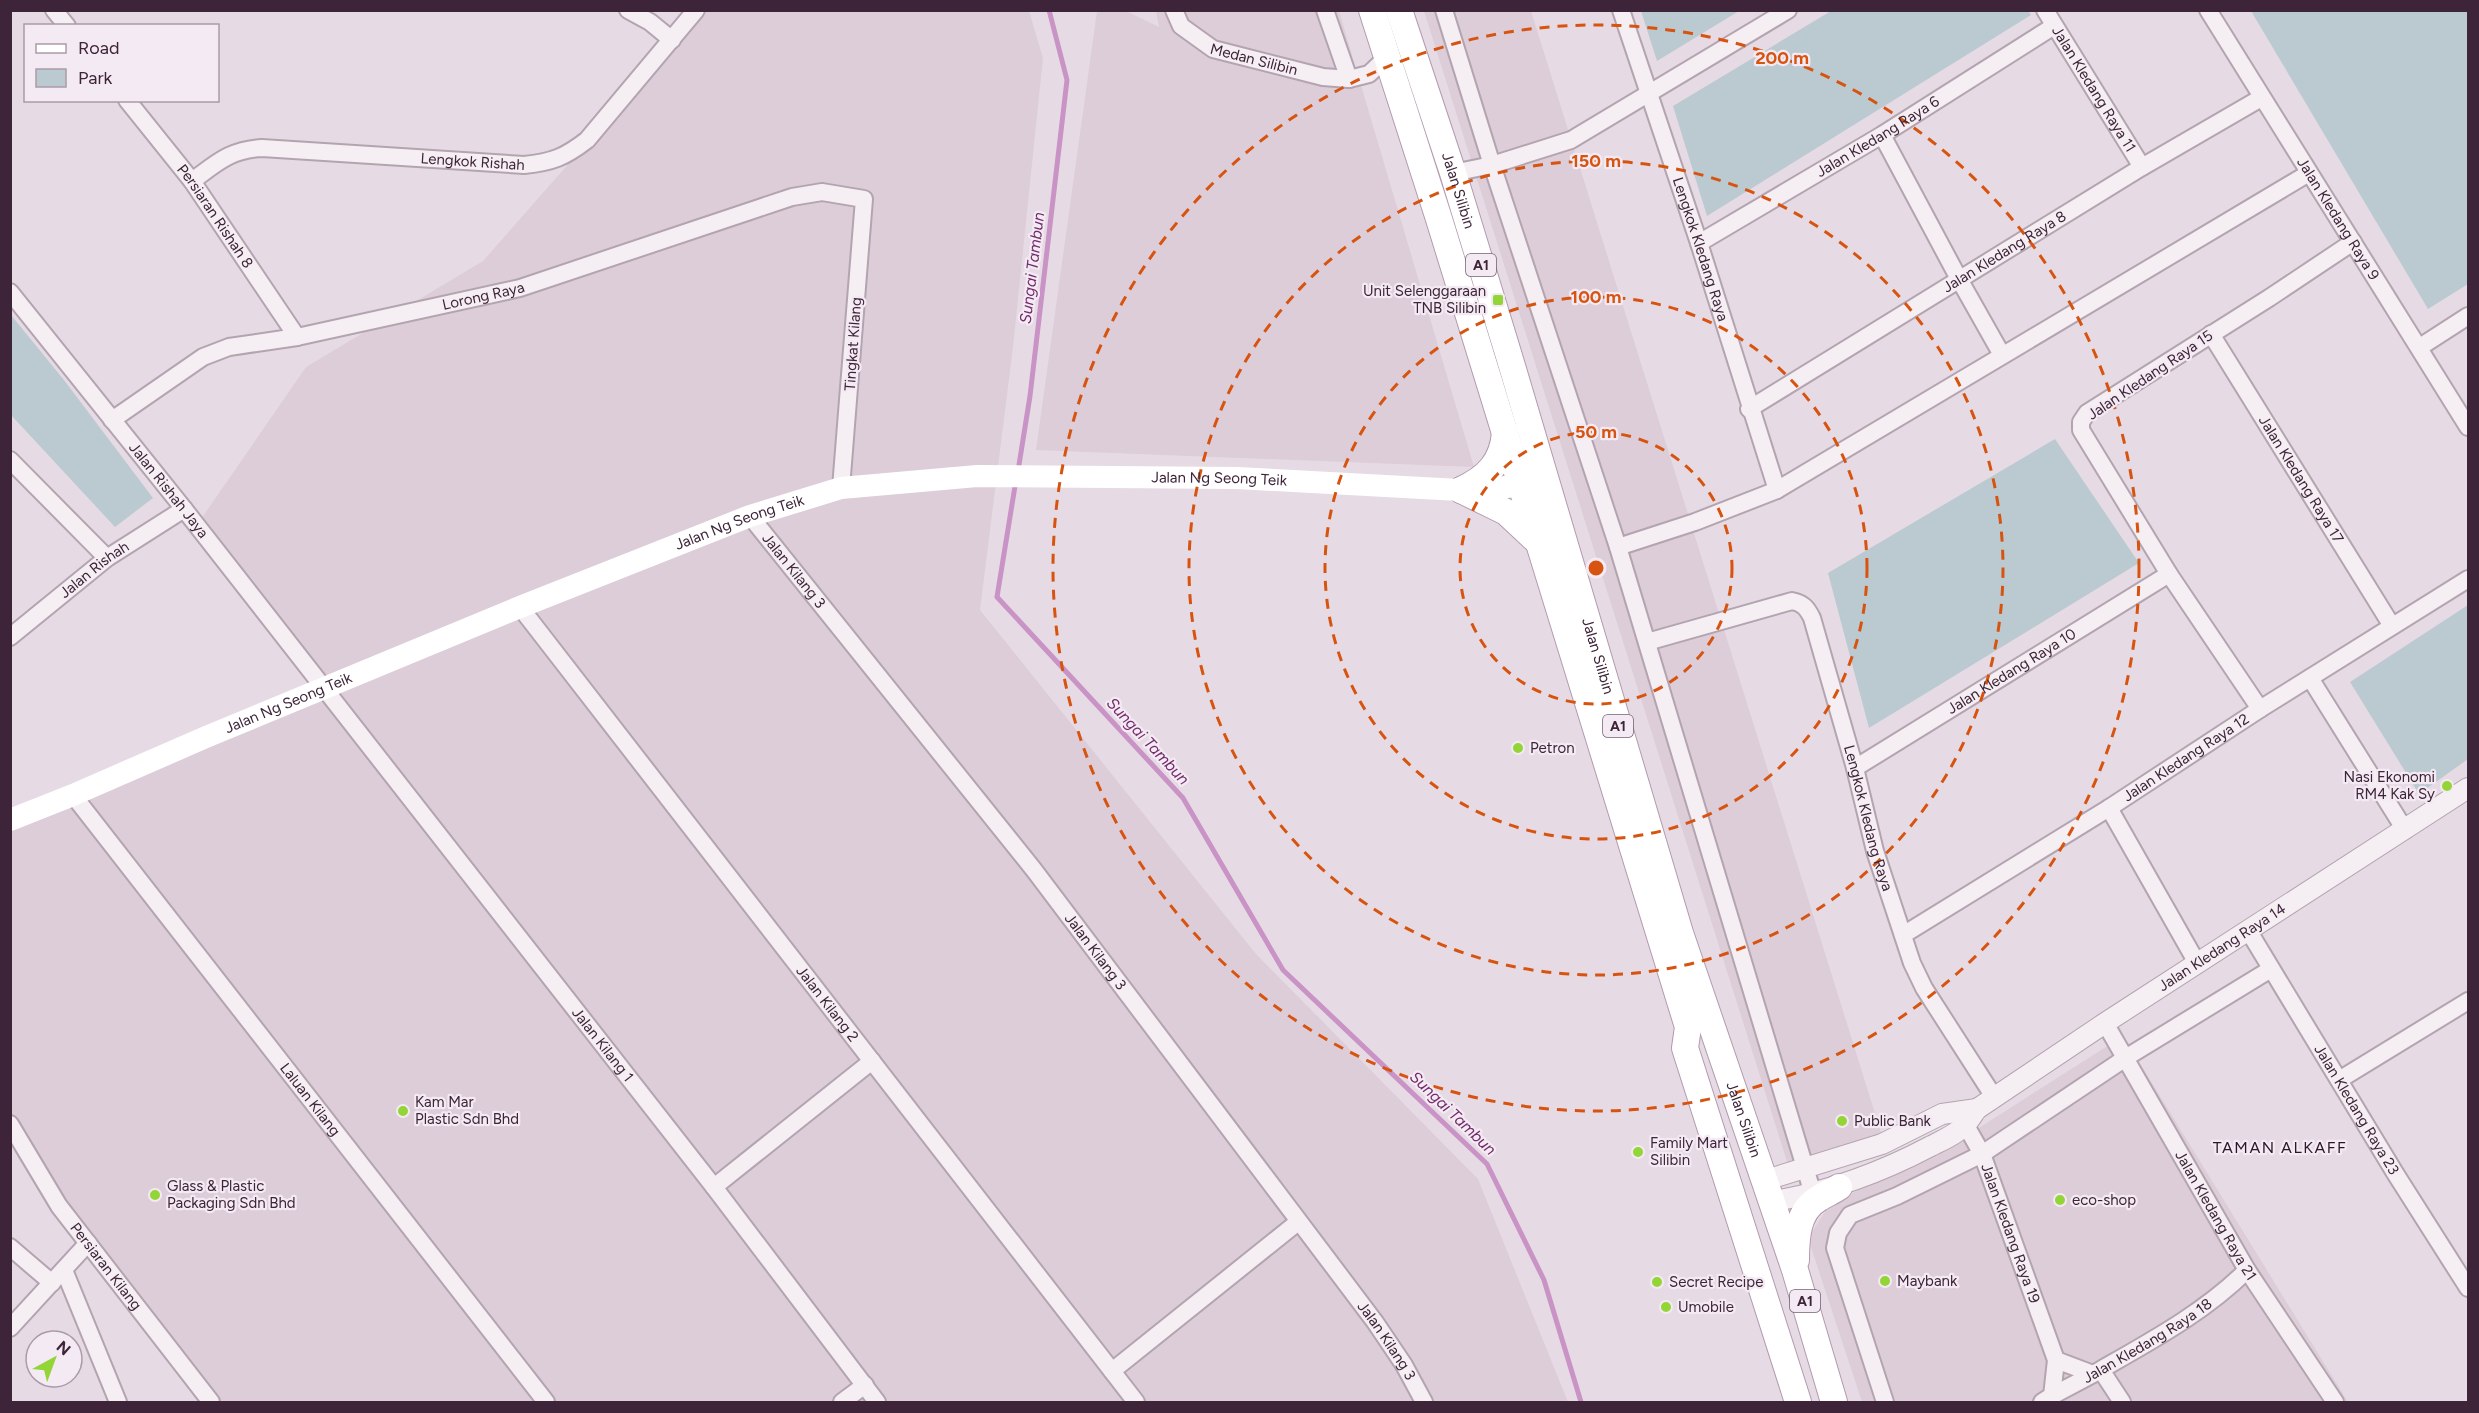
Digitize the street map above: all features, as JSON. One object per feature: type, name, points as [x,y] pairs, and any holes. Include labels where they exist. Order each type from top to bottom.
[{"type":"main road","name":"Jalan Silibin","points":[[1372,10],[1387,72],[1439,219],[1688,1026],[1685,1048],[1798,1402]]},
{"type":"main road","name":"Jalan Silibin","points":[[1400,14],[1453,173],[1680,933],[1761,1193],[1795,1270],[1834,1402]]},
{"type":"main road","points":[[1400,14],[1398,38],[1387,72],[1412,102],[1428,157],[1440,170],[1453,173]]},
{"type":"main road","points":[[1439,219],[1440,187],[1444,179],[1453,173]]},
{"type":"main road","points":[[1461,490],[1484,477],[1496,464],[1502,451],[1505,432]]},
{"type":"main road","points":[[1520,485],[1530,480],[1534,474],[1537,464],[1535,445]]},
{"type":"main road","name":"Jalan Ng Seong Teik","points":[[10,820],[520,607],[750,516],[842,488],[977,476],[1237,478],[1461,490],[1497,490],[1520,485]]},
{"type":"main road","points":[[1461,490],[1506,512],[1527,530],[1539,546]]},
{"type":"main road","points":[[1688,1026],[1698,1040],[1742,1177],[1761,1193],[1797,1353],[1804,1402]]},
{"type":"main road","points":[[1795,1270],[1796,1238],[1800,1221],[1810,1204],[1839,1186]]},
{"type":"street","points":[[628,10],[650,22],[672,40]]},
{"type":"street","name":"Lengkok Rishah","points":[[192,181],[229,155],[243,149],[262,148],[524,165],[550,162],[568,154],[587,140],[696,10]]},
{"type":"street","name":"Medan Silibin","points":[[1174,10],[1181,26],[1213,48],[1323,77],[1349,79],[1387,72]]},
{"type":"street","points":[[1325,10],[1349,79]]},
{"type":"street","points":[[1444,10],[1492,165],[1618,547],[1813,1194]]},
{"type":"street","name":"Lengkok Kledang Raya","points":[[1621,10],[1699,243],[1749,409],[1777,490]]},
{"type":"street","points":[[1453,173],[1492,165],[1571,140],[1788,10]]},
{"type":"street","name":"Jalan Kledang Raya 11","points":[[2045,10],[2142,167]]},
{"type":"street","name":"Jalan Kledang Raya 9","points":[[2208,10],[2469,427]]},
{"type":"street","name":"Jalan Kledang Raya 6","points":[[1699,243],[1882,135],[2054,26]]},
{"type":"street","name":"Jalan Kledang Raya 8","points":[[1749,409],[2142,167],[2261,98]]},
{"type":"street","name":"Persiaran Rishah 8","points":[[129,102],[192,181],[297,337]]},
{"type":"street","points":[[1882,135],[2002,355]]},
{"type":"street","points":[[1618,547],[1695,522],[1777,490],[2309,173]]},
{"type":"street","name":"Lorong Raya","points":[[112,420],[202,357],[229,347],[297,337],[520,288],[792,197],[822,192],[864,199]]},
{"type":"street","name":"Tingkat Kilang","points":[[842,488],[864,199]]},
{"type":"street","name":"Jalan Kledang Raya 15","points":[[2260,709],[2169,574],[2081,430],[2081,422],[2087,413],[2353,242]]},
{"type":"street","name":"Jalan Rishah Jaya","points":[[10,292],[184,509],[323,690]]},
{"type":"street","points":[[2420,347],[2469,316]]},
{"type":"street","name":"Jalan Kledang Raya 17","points":[[2211,334],[2392,626]]},
{"type":"street","points":[[10,460],[107,558]]},
{"type":"street","name":"Jalan Rishah","points":[[10,637],[107,558],[184,509]]},
{"type":"street","name":"Jalan Kilang 3","points":[[750,516],[1034,870],[1375,1322],[1404,1365],[1424,1402]]},
{"type":"street","name":"Jalan Kledang Raya 10","points":[[1855,768],[2169,574]]},
{"type":"street","name":"Jalan Kledang Raya 12","points":[[1903,935],[2109,808],[2260,709],[2469,579]]},
{"type":"street","name":"Lengkok Kledang Raya","points":[[1647,642],[1792,601],[1800,602],[1807,608],[1812,618],[1855,768],[1875,851],[1912,963],[1924,988],[1994,1097]]},
{"type":"street","name":"Jalan Kilang 2","points":[[520,607],[1136,1402]]},
{"type":"street","points":[[2310,678],[2405,830]]},
{"type":"street","name":"Jalan Kilang 1","points":[[323,690],[714,1187],[877,1402]]},
{"type":"street","name":"Jalan Kledang Raya 14","points":[[1761,1193],[1813,1194],[1896,1164],[1956,1133],[1966,1115],[2469,788]]},
{"type":"street","name":"Laluan Kilang","points":[[74,795],[546,1402]]},
{"type":"street","points":[[2109,808],[2197,963]]},
{"type":"street","name":"Jalan Kledang Raya 23","points":[[2248,930],[2338,1080],[2469,1288]]},
{"type":"street","points":[[1885,1402],[1835,1248],[1838,1233],[1850,1215],[1897,1196],[1982,1154],[2127,1057],[2271,969]]},
{"type":"street","points":[[2338,1080],[2469,1001]]},
{"type":"street","name":"Jalan Kledang Raya 21","points":[[2105,1023],[2127,1057],[2247,1269],[2335,1402]]},
{"type":"street","points":[[714,1187],[872,1061]]},
{"type":"street","name":"Jalan Kledang Raya 14","points":[[1761,1193],[1804,1166],[1830,1161],[1882,1144],[1942,1114],[1966,1115]]},
{"type":"street","name":"Jalan Kledang Raya 19","points":[[1966,1115],[2055,1360],[2047,1399]]},
{"type":"street","name":"Persiaran Kilang","points":[[10,1124],[59,1206],[211,1402]]},
{"type":"street","points":[[1112,1371],[1298,1222]]},
{"type":"street","points":[[10,1328],[88,1244]]},
{"type":"street","points":[[10,1247],[52,1283]]},
{"type":"street","name":"Jalan Kledang Raya 18","points":[[2047,1399],[2097,1372],[2206,1306],[2228,1289],[2247,1269]]},
{"type":"street","points":[[64,1270],[118,1402]]},
{"type":"street","points":[[2055,1360],[2097,1372],[2122,1402]]},
{"type":"street","points":[[842,1402],[865,1385]]},
{"type":"shaded area","points":[[703,11],[1029,11],[1043,58],[1013,347],[980,610],[1256,954],[1478,1179],[1568,1402],[217,1402],[28,1154],[11,1111],[11,813],[318,685],[199,522],[306,367],[483,261]]},
{"type":"shaded area","points":[[1097,11],[1126,11],[1159,27],[1156,11],[1339,11],[1474,467],[1036,450]]},
{"type":"shaded area","points":[[1424,11],[1531,11],[1883,1139],[1790,1171]]},
{"type":"shaded area","points":[[2123,1036],[2348,1402],[1862,1402],[1808,1238],[1830,1204],[1960,1140]]},
{"type":"green space","points":[[1641,10],[1739,11],[1657,61]]},
{"type":"green space","points":[[2028,10],[2031,15],[1707,216],[1673,106],[1831,11]]},
{"type":"green space","points":[[2251,11],[2468,11],[2468,284],[2428,309]]},
{"type":"green space","points":[[11,315],[64,380],[153,498],[115,527],[11,415]]},
{"type":"green space","points":[[2055,439],[2139,563],[1869,728],[1828,573]]},
{"type":"green space","points":[[2468,605],[2468,759],[2419,794],[2350,682]]},
{"type":"waterway","name":"Sungai Tambun","points":[[1018,471],[1030,396],[1067,80],[1049,10]]},
{"type":"waterway","name":"Sungai Tambun","points":[[1016,480],[997,597],[1183,798],[1283,970],[1487,1164],[1544,1280],[1581,1402]]},
{"type":"place","name":"Unit Selenggaraan TNB Silibin","points":[[1498,300]]},
{"type":"place","name":"Petron","points":[[1518,748]]},
{"type":"place","name":"Nasi Ekonomi RM4 Kak Sy","points":[[2447,786]]},
{"type":"place","name":"Kam Mar Plastic Sdn Bhd","points":[[403,1111]]},
{"type":"place","name":"Public Bank","points":[[1842,1121]]},
{"type":"place","name":"Family Mart Silibin","points":[[1638,1152]]},
{"type":"place","name":"Glass & Plastic Packaging Sdn Bhd","points":[[155,1195]]},
{"type":"place","name":"eco-shop","points":[[2060,1200]]},
{"type":"place","name":"Maybank","points":[[1885,1281]]},
{"type":"place","name":"Secret Recipe","points":[[1657,1282]]},
{"type":"place","name":"Umobile","points":[[1666,1307]]},
{"type":"district","name":"TAMAN ALKAFF","points":[[2280,1147]]}]
